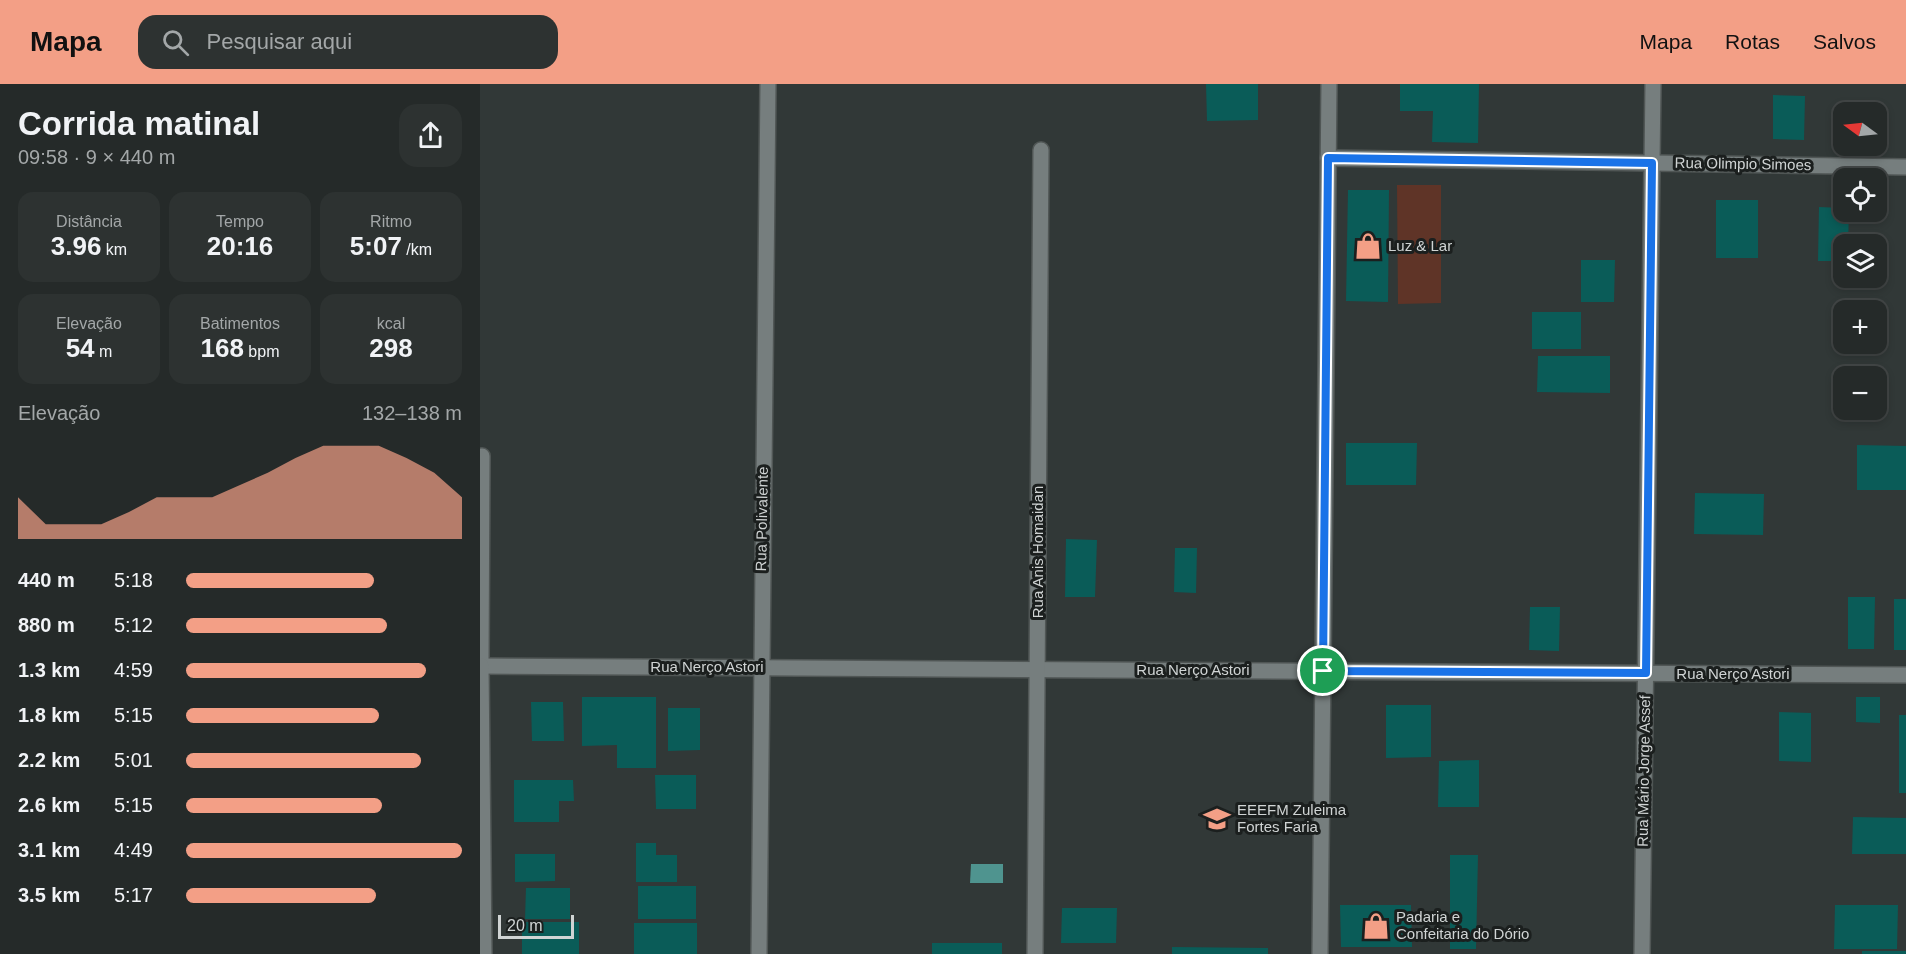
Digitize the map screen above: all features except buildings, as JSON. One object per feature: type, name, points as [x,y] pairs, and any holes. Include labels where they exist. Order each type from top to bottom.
[{"type":"street","name":"Rua Polivalente","points":[[759,954],[760,668],[768,84]]},
{"type":"street","points":[[1320,954],[1329,84]]},
{"type":"street","name":"Rua Mário Jorge Assef","points":[[1642,954],[1653,84]]},
{"type":"street","name":"Rua Anis Homaidan","points":[[1035,954],[1041,150]]},
{"type":"street","name":"Rua Olimpio Simoes","points":[[1328,158],[1906,167]]},
{"type":"street","points":[[482,456],[481,666],[484,954]]},
{"type":"street","name":"Rua Nerço Astori","points":[[481,666],[1906,675]]},
{"type":"shaded area","points":[[1397,185],[1441,185],[1441,303],[1398,304]]},
{"type":"water","points":[[971,864],[1003,864],[1003,883],[970,883]]},
{"type":"place","name":"Luz & Lar","points":[[1368,246]]},
{"type":"place","name":"EEEFM Zuleima Fortes Faria","points":[[1217,819]]},
{"type":"place","name":"Padaria e Confeitaria do Dório","points":[[1376,926]]},
{"type":"route","points":[[1328,158],[1652,163],[1646,673],[1323,671],[1328,158]]}]
